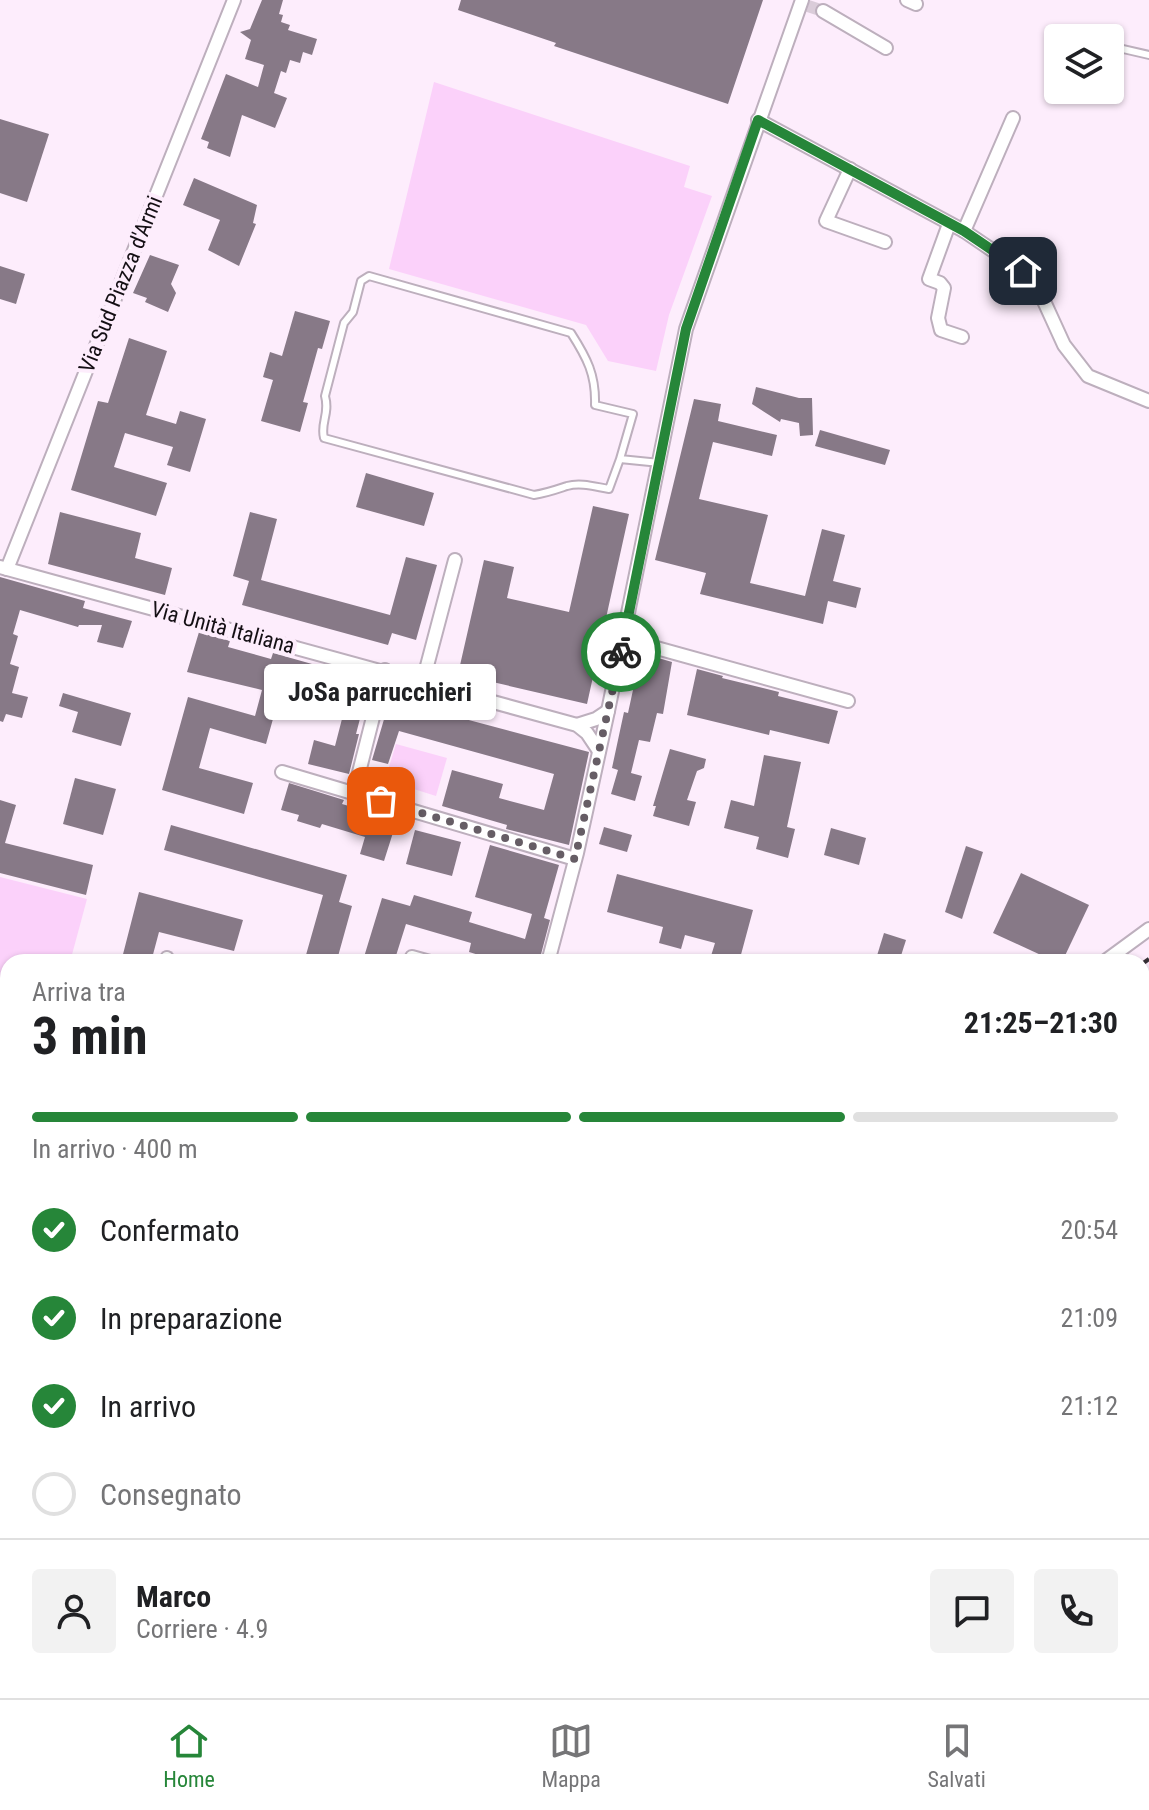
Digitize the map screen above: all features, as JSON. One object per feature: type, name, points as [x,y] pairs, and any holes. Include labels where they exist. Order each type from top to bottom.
[{"type":"street","name":"Via Sud Piazza d'Armi","points":[[2,565],[234,0]]},
{"type":"street","points":[[550,954],[575,859],[624,639],[686,329],[758,120],[803,3]]},
{"type":"street","points":[[823,11],[886,48]]},
{"type":"street","points":[[964,231],[1013,118]]},
{"type":"street","points":[[758,120],[964,231],[1023,271],[1043,299],[1064,345],[1088,376],[1149,401]]},
{"type":"street","points":[[850,169],[826,221],[885,242]]},
{"type":"street","points":[[949,224],[929,279],[944,288],[938,325],[944,332],[962,337]]},
{"type":"street","points":[[423,681],[455,560]]},
{"type":"street","name":"Via Unità Italiana","points":[[2,565],[577,725]]},
{"type":"street","points":[[624,639],[848,701]]},
{"type":"street","points":[[354,792],[385,670]]},
{"type":"street","points":[[577,725],[608,711]]},
{"type":"street","points":[[577,725],[587,733],[599,751]]},
{"type":"street","points":[[282,772],[575,859]]},
{"type":"street","points":[[1115,954],[1149,929]]},
{"type":"lane","points":[[1124,49],[1149,55]]},
{"type":"lane","points":[[369,276],[571,333],[589,360],[596,390],[595,405],[633,414],[620,459],[609,489],[583,484],[568,486],[554,493],[534,495],[324,438],[322,431],[328,408],[325,396],[344,323],[353,312],[361,281],[369,276]]},
{"type":"lane","points":[[620,459],[660,463]]},
{"type":"shaded area","points":[[434,82],[690,166],[684,187],[712,196],[669,315],[656,371],[608,361],[586,325],[389,269]]},
{"type":"shaded area","points":[[396,744],[447,758],[436,796],[385,780]]},
{"type":"shaded area","points":[[0,877],[87,899],[72,954],[0,954]]},
{"type":"building","points":[[262,0],[283,0],[279,14],[283,15],[281,22],[290,25],[288,30],[317,39],[312,55],[303,52],[300,63],[290,60],[286,73],[281,71],[274,93],[287,98],[275,128],[242,115],[230,157],[207,148],[209,142],[201,139],[226,74],[258,87],[264,65],[245,59],[251,40],[240,32],[250,29]]},
{"type":"building","points":[[461,0],[763,0],[728,104],[554,46],[556,43],[458,10]]},
{"type":"building","points":[[0,119],[49,134],[27,202],[0,193]]},
{"type":"building","points":[[194,178],[257,205],[253,223],[256,224],[239,266],[208,250],[220,220],[183,205]]},
{"type":"building","points":[[150,255],[179,265],[171,284],[176,293],[168,312],[133,293]]},
{"type":"building","points":[[0,266],[25,274],[16,304],[0,299]]},
{"type":"building","points":[[295,311],[330,321],[322,349],[318,348],[303,402],[308,403],[300,432],[261,421],[273,380],[263,377],[270,352],[282,356]]},
{"type":"building","points":[[129,338],[167,351],[146,415],[176,424],[180,411],[206,419],[190,472],[167,465],[173,447],[125,433],[114,467],[167,483],[156,516],[71,490],[98,401],[108,403]]},
{"type":"building","points":[[756,387],[799,398],[812,398],[813,435],[800,436],[799,423],[781,419],[780,422],[752,404]]},
{"type":"building","points":[[694,399],[721,404],[718,421],[777,435],[772,456],[713,442],[699,499],[768,515],[750,583],[805,596],[822,529],[845,535],[833,581],[861,588],[856,608],[828,601],[823,624],[700,594],[706,573],[655,560]]},
{"type":"building","points":[[820,430],[890,450],[885,465],[815,446]]},
{"type":"building","points":[[366,473],[434,493],[424,526],[356,507]]},
{"type":"building","points":[[593,506],[629,514],[587,704],[458,674],[484,560],[514,567],[507,598],[569,612]]},
{"type":"building","points":[[60,512],[141,533],[135,558],[172,568],[165,595],[48,564]]},
{"type":"building","points":[[250,512],[277,519],[261,580],[390,615],[406,557],[437,565],[416,640],[392,633],[388,645],[242,605],[249,581],[233,576]]},
{"type":"building","points":[[0,577],[85,601],[83,608],[132,621],[123,648],[97,642],[102,625],[78,627],[20,610],[13,634],[18,636],[10,664],[19,667],[12,693],[28,697],[22,718],[6,714],[3,722],[0,721]]},
{"type":"building","points":[[199,632],[230,641],[228,647],[271,659],[273,653],[312,664],[311,669],[369,684],[349,774],[308,764],[314,740],[335,746],[343,715],[278,701],[266,744],[210,728],[199,768],[253,783],[244,814],[162,790],[188,697],[255,716],[262,690],[187,672]]},
{"type":"building","points":[[641,653],[672,662],[663,714],[657,713],[650,742],[639,740],[631,773],[642,776],[635,801],[611,794],[618,770],[612,768]]},
{"type":"building","points":[[697,669],[779,692],[778,696],[838,711],[829,744],[770,730],[769,735],[687,715]]},
{"type":"building","points":[[63,693],[131,713],[121,746],[72,732],[78,712],[59,706]]},
{"type":"building","points":[[390,699],[589,752],[569,845],[506,829],[507,825],[442,806],[452,770],[503,784],[499,798],[544,810],[554,774],[399,731],[388,764],[372,760]]},
{"type":"building","points":[[670,749],[706,759],[704,768],[697,771],[687,800],[696,802],[689,826],[653,816],[656,806],[653,806]]},
{"type":"building","points":[[764,755],[801,762],[787,827],[795,829],[788,858],[756,849],[759,837],[724,828],[731,800],[754,806]]},
{"type":"building","points":[[75,778],[116,789],[103,835],[63,824]]},
{"type":"building","points":[[289,783],[344,800],[342,804],[397,820],[384,861],[360,854],[365,837],[322,824],[320,828],[297,821],[299,815],[281,810]]},
{"type":"building","points":[[0,800],[16,805],[5,843],[93,865],[86,895],[0,873]]},
{"type":"building","points":[[171,825],[347,875],[339,902],[352,906],[339,954],[306,954],[323,895],[164,850]]},
{"type":"building","points":[[604,827],[632,835],[627,852],[599,844]]},
{"type":"building","points":[[831,828],[866,838],[859,865],[824,855]]},
{"type":"building","points":[[415,830],[461,842],[452,876],[406,864]]},
{"type":"building","points":[[490,845],[559,865],[544,918],[550,920],[541,954],[476,954],[469,952],[471,943],[406,924],[397,954],[365,954],[382,898],[410,906],[414,895],[472,912],[469,922],[525,939],[532,914],[475,897]]},
{"type":"building","points":[[966,846],[983,852],[962,919],[945,912]]},
{"type":"building","points":[[1021,873],[1089,905],[1066,954],[1039,954],[993,933]]},
{"type":"building","points":[[617,874],[753,910],[741,954],[712,954],[715,943],[685,935],[681,949],[659,943],[663,927],[607,912]]},
{"type":"building","points":[[139,892],[243,920],[234,951],[159,932],[153,954],[123,954]]},
{"type":"building","points":[[884,933],[906,940],[902,954],[877,954]]},
{"type":"tunnel","points":[[808,6],[823,11]]},
{"type":"way so far","points":[[381,801],[575,859],[621,652]]},
{"type":"place","name":"JoSa parrucchieri","points":[[381,801]]},
{"type":"route","points":[[621,652],[686,329],[758,120],[964,231],[1023,271]]}]
